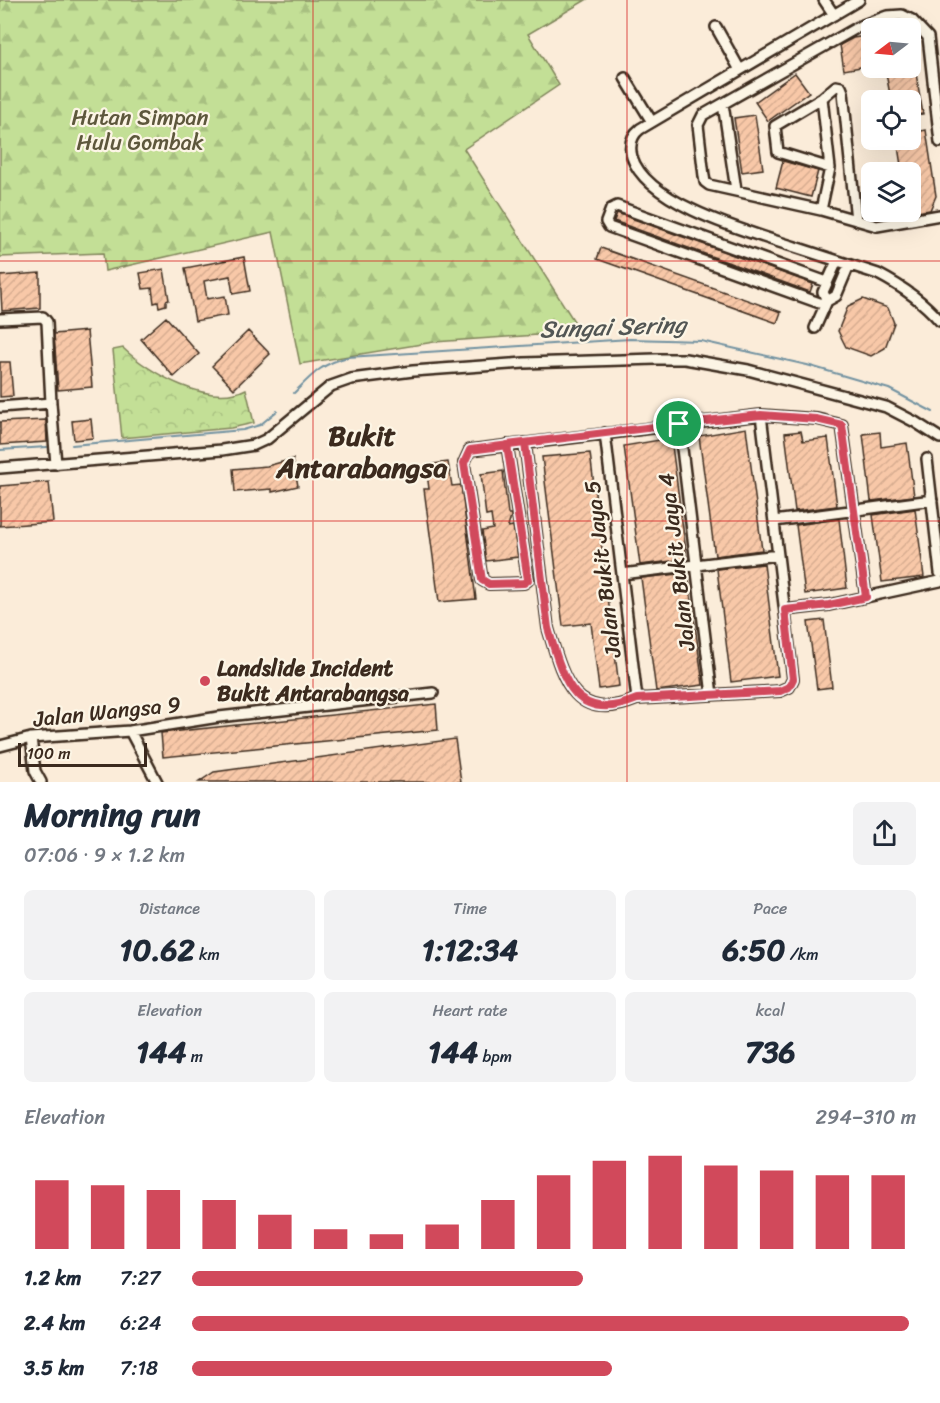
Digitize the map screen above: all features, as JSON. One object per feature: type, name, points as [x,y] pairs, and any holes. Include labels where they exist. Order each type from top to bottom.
[{"type":"street","points":[[824,0],[834,15]]},
{"type":"street","points":[[859,0],[640,129],[633,136],[631,153],[639,173],[662,193],[691,210],[734,227],[878,274],[896,283],[940,321]]},
{"type":"street","points":[[940,142],[927,37],[912,20],[902,15],[887,16],[860,26],[703,115],[698,126],[705,182],[709,185],[821,210],[877,226],[940,216]]},
{"type":"street","points":[[716,27],[740,70]]},
{"type":"street","points":[[772,52],[783,69]]},
{"type":"street","points":[[760,59],[771,76]]},
{"type":"street","points":[[625,78],[652,122]]},
{"type":"street","points":[[830,168],[778,152],[775,126],[822,98],[836,86],[842,87],[856,220]]},
{"type":"street","points":[[821,210],[830,168],[822,98]]},
{"type":"street","points":[[723,104],[736,190]]},
{"type":"street","points":[[826,303],[609,227],[606,222],[611,209],[617,206],[827,282]]},
{"type":"street","points":[[815,328],[826,303],[824,292],[827,282],[837,261]]},
{"type":"street","points":[[826,303],[836,297],[849,265]]},
{"type":"street","points":[[0,319],[34,316],[43,317],[47,322],[56,464]]},
{"type":"street","points":[[0,468],[183,454],[254,445],[267,440],[331,386],[351,378],[413,371],[612,359],[685,359],[748,370],[886,407],[939,435]]},
{"type":"street","points":[[0,407],[51,404]]},
{"type":"street","points":[[525,443],[548,628],[555,654],[573,694],[583,702],[607,708],[624,705],[637,699],[780,691],[789,687],[793,679],[761,415]]},
{"type":"street","points":[[507,445],[528,580],[524,583],[485,584],[482,580],[464,463],[470,450],[507,445],[605,434],[679,424],[761,415],[816,419],[842,425],[866,597]]},
{"type":"street","name":"Jalan Bukit Jaya 4","points":[[679,424],[712,695]]},
{"type":"street","name":"Jalan Bukit Jaya 5","points":[[605,434],[637,699]]},
{"type":"street","points":[[927,459],[940,573]]},
{"type":"street","points":[[774,521],[932,500]]},
{"type":"street","points":[[622,574],[778,555]]},
{"type":"street","points":[[785,610],[829,605],[940,581]]},
{"type":"street","name":"Jalan Wangsa 9","points":[[0,746],[32,738],[130,731],[219,717],[433,693]]},
{"type":"street","points":[[130,731],[157,782]]},
{"type":"street","points":[[32,738],[35,771],[41,782]]},
{"type":"green space","name":"Hutan Simpan Hulu Gombak","points":[[0,0],[586,0],[528,34],[559,85],[464,149],[581,332],[434,342],[300,364],[273,232],[105,271],[103,253],[0,257]]},
{"type":"green space","points":[[123,348],[148,368],[198,391],[231,394],[246,389],[254,423],[231,428],[122,438],[113,350]]},
{"type":"building","points":[[861,37],[861,67],[844,70],[840,45]]},
{"type":"building","points":[[795,73],[809,92],[768,121],[755,102]]},
{"type":"building","points":[[887,78],[917,78],[919,90],[889,90]]},
{"type":"building","points":[[755,115],[763,169],[742,172],[734,118]]},
{"type":"building","points":[[926,130],[936,196],[930,210],[921,211],[921,162],[900,162],[899,150],[921,150],[921,131]]},
{"type":"building","points":[[783,161],[818,171],[811,197],[776,188]]},
{"type":"building","points":[[617,213],[813,284],[810,292],[614,221]]},
{"type":"building","points":[[601,248],[781,312],[777,323],[597,259]]},
{"type":"building","points":[[244,257],[250,291],[233,294],[230,276],[204,281],[207,299],[225,296],[228,315],[195,321],[185,268]]},
{"type":"building","points":[[164,269],[169,300],[166,301],[166,305],[159,307],[158,302],[154,303],[152,288],[143,289],[140,273]]},
{"type":"building","points":[[40,273],[40,308],[2,311],[0,276]]},
{"type":"building","points":[[863,299],[888,308],[894,323],[885,348],[871,356],[846,347],[838,331],[848,306]]},
{"type":"building","points":[[166,317],[199,354],[174,377],[141,339]]},
{"type":"building","points":[[87,331],[92,387],[58,390],[54,334]]},
{"type":"building","points":[[248,331],[270,354],[234,389],[212,366]]},
{"type":"building","points":[[0,362],[10,362],[13,396],[0,397]]},
{"type":"building","points":[[91,419],[93,438],[74,440],[72,421]]},
{"type":"building","points":[[46,420],[47,442],[0,445],[0,422]]},
{"type":"building","points":[[746,428],[762,550],[715,556],[699,436]]},
{"type":"building","points":[[801,431],[803,441],[828,438],[837,506],[795,511],[785,433]]},
{"type":"building","points":[[880,432],[881,447],[907,443],[914,496],[871,501],[863,434]]},
{"type":"building","points":[[671,438],[687,559],[640,565],[624,446]]},
{"type":"building","points":[[590,453],[619,686],[599,689],[591,623],[563,626],[542,457]]},
{"type":"building","points":[[293,459],[298,486],[272,492],[272,489],[235,492],[233,469],[267,466]]},
{"type":"building","points":[[448,462],[452,486],[461,485],[476,599],[439,602],[424,489],[429,489],[426,465]]},
{"type":"building","points":[[503,471],[508,514],[511,514],[508,527],[513,526],[518,557],[486,561],[482,531],[493,529],[491,515],[486,516],[481,474]]},
{"type":"building","points":[[49,482],[53,522],[0,526],[0,486]]},
{"type":"building","points":[[915,509],[924,577],[882,582],[873,515]]},
{"type":"building","points":[[839,519],[847,588],[805,594],[796,525]]},
{"type":"building","points":[[764,564],[778,676],[731,682],[717,569]]},
{"type":"building","points":[[688,573],[703,685],[656,691],[641,578]]},
{"type":"building","points":[[824,620],[832,687],[817,689],[808,622]]},
{"type":"building","points":[[436,704],[438,730],[163,757],[161,733]]},
{"type":"building","points":[[455,739],[461,782],[199,782],[214,772]]},
{"type":"waterway","name":"Sungai Sering","points":[[294,393],[324,366],[348,357],[630,339],[701,341],[807,365],[889,389],[933,412]]},
{"type":"waterway","name":"Sungai Sering","points":[[72,445],[243,430],[260,425],[277,411]]},
{"type":"waterway","name":"Sungai Sering","points":[[0,450],[47,447]]},
{"type":"place","name":"Landslide Incident Bukit Antarabangsa","points":[[205,681]]},
{"type":"district","name":"Bukit Antarabangsa","points":[[362,451]]},
{"type":"route","points":[[679,424],[507,445],[528,580],[524,583],[485,584],[482,580],[464,463],[470,450],[507,445],[525,443],[548,628],[555,654],[573,694],[583,702],[600,708],[624,705],[637,699],[780,691],[789,687],[793,679],[785,610],[829,605],[866,597],[842,425],[816,419],[761,415],[679,424]]}]
